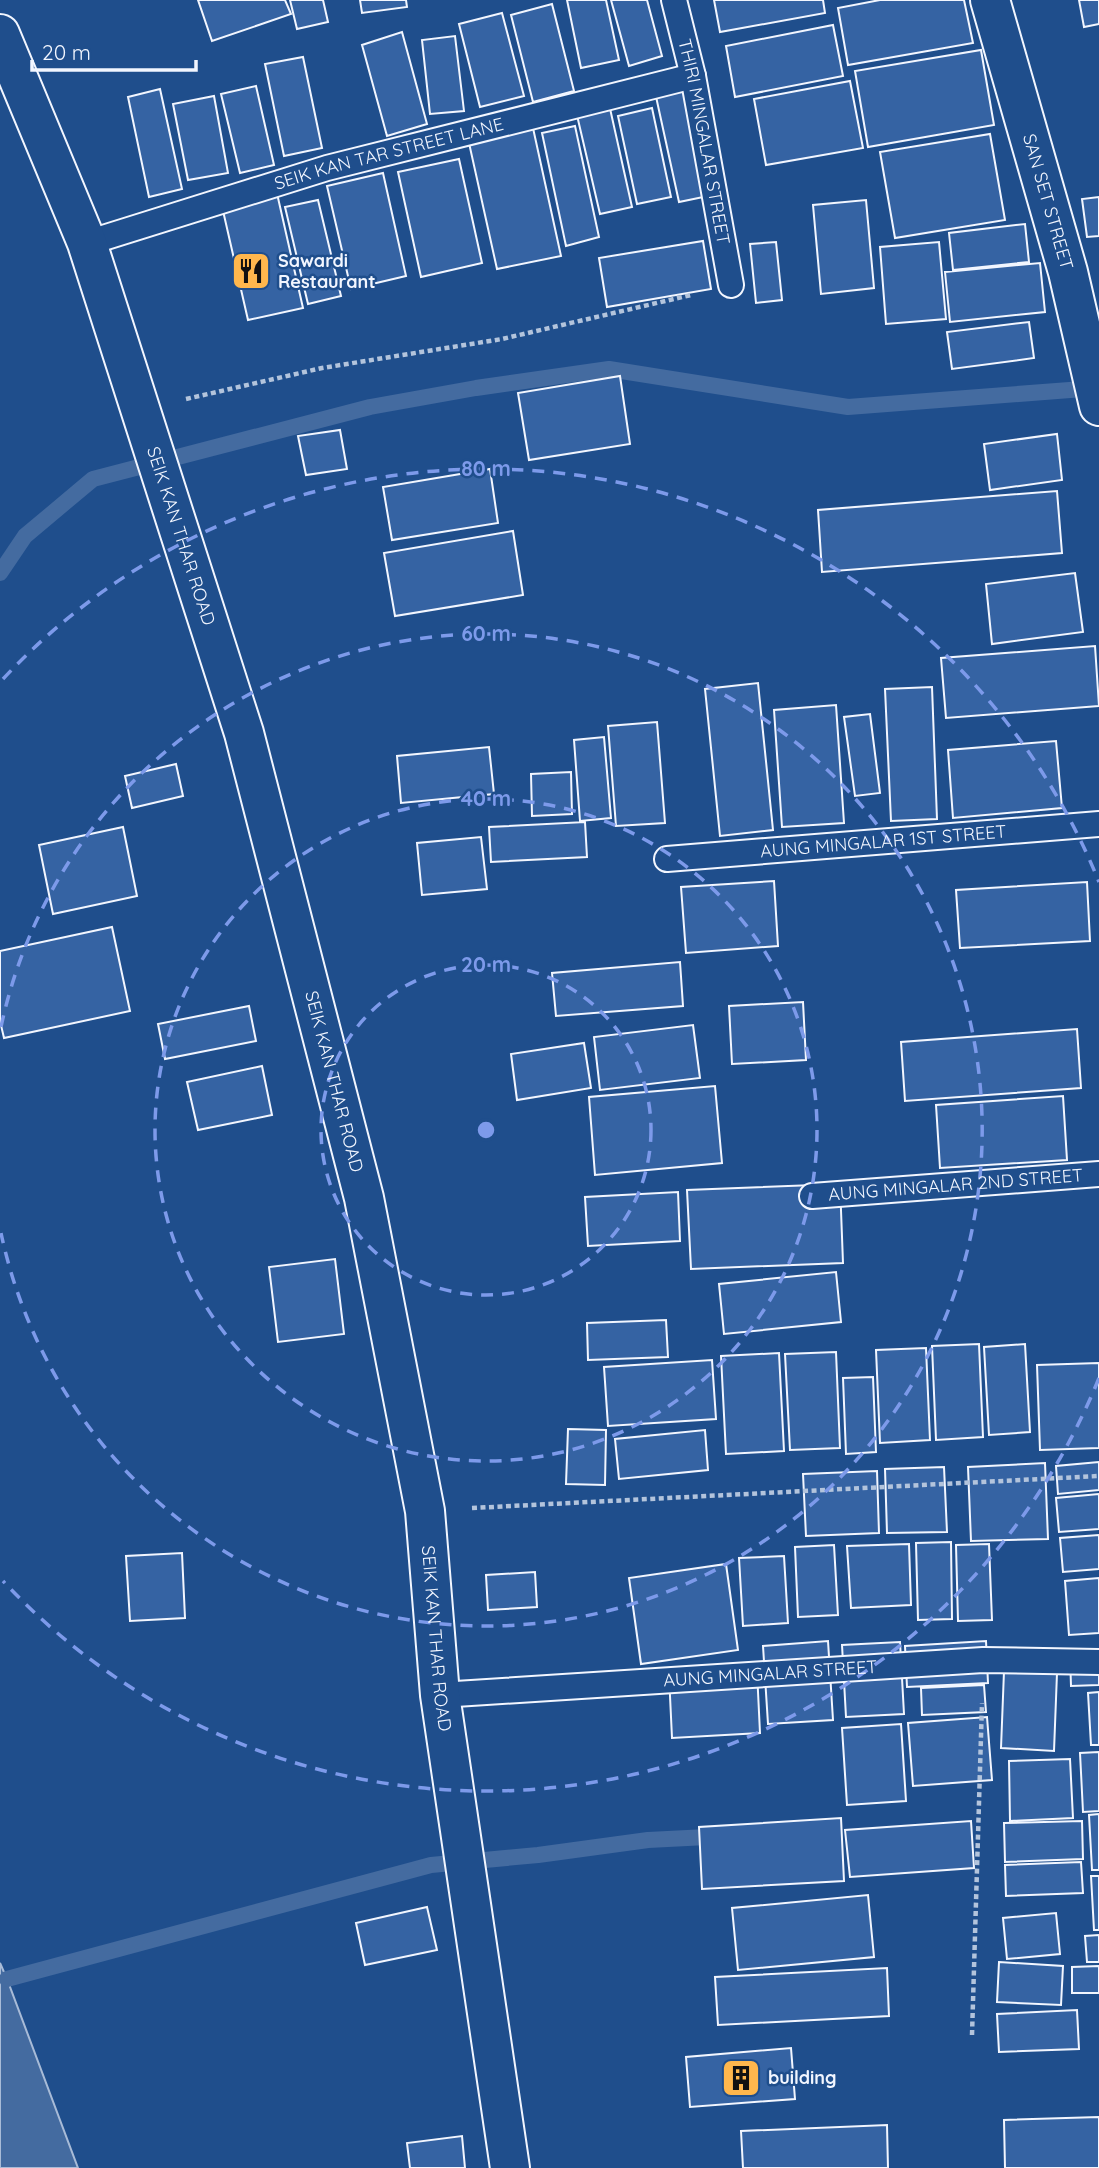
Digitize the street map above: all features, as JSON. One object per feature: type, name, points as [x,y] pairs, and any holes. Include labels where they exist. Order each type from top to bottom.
[{"type":"street","name":"SAN SET STREET","points":[[990,0],[1068,272],[1099,406]]},
{"type":"street","name":"SEIK KAN THAR ROAD","points":[[0,34],[87,243],[251,760],[364,1198],[425,1511],[440,1695],[510,2168]]},
{"type":"lane","name":"THIRI MINGALAR STREET","points":[[674,0],[694,76],[731,285]]},
{"type":"lane","name":"SEIK KAN TAR STREET LANE","points":[[87,243],[327,168],[694,76]]},
{"type":"lane","name":"AUNG MINGALAR 1ST STREET","points":[[667,859],[1099,824]]},
{"type":"lane","name":"AUNG MINGALAR 2ND STREET","points":[[812,1196],[1099,1174]]},
{"type":"lane","name":"AUNG MINGALAR STREET","points":[[440,1695],[983,1660],[1099,1662]]},
{"type":"path","points":[[141,410],[322,368],[502,339],[731,285]]},
{"type":"path","points":[[425,1511],[1099,1476]]},
{"type":"path","points":[[972,2035],[983,1660]]},
{"type":"water","points":[[0,1963],[7,1979],[78,2168],[0,2168]]},
{"type":"building","points":[[198,0],[285,0],[291,14],[212,41]]},
{"type":"building","points":[[290,0],[323,0],[328,22],[297,29]]},
{"type":"building","points":[[360,0],[406,0],[407,7],[362,13]]},
{"type":"building","points":[[567,0],[606,0],[619,60],[581,68]]},
{"type":"building","points":[[611,0],[647,0],[662,56],[629,66]]},
{"type":"building","points":[[714,0],[823,0],[825,13],[720,32]]},
{"type":"building","points":[[880,0],[964,0],[973,43],[848,65],[838,8]]},
{"type":"building","points":[[1079,0],[1099,0],[1099,24],[1084,27]]},
{"type":"building","points":[[552,4],[574,91],[533,102],[511,15]]},
{"type":"building","points":[[502,13],[524,96],[480,107],[459,24]]},
{"type":"building","points":[[833,25],[843,76],[735,97],[726,46]]},
{"type":"building","points":[[402,32],[427,124],[387,136],[362,45]]},
{"type":"building","points":[[455,36],[464,111],[430,114],[422,40]]},
{"type":"building","points":[[981,50],[994,125],[868,147],[855,71]]},
{"type":"building","points":[[303,57],[322,148],[284,156],[265,64]]},
{"type":"building","points":[[850,81],[863,148],[766,165],[754,99]]},
{"type":"building","points":[[690,85],[713,195],[679,202],[655,92]]},
{"type":"building","points":[[256,86],[274,165],[240,173],[221,94]]},
{"type":"building","points":[[160,89],[182,189],[149,197],[128,97]]},
{"type":"building","points":[[214,96],[228,173],[188,180],[173,104]]},
{"type":"building","points":[[609,104],[632,207],[600,214],[576,111]]},
{"type":"building","points":[[652,108],[671,197],[637,204],[618,116]]},
{"type":"building","points":[[575,126],[599,237],[566,246],[542,133]]},
{"type":"building","points":[[533,128],[561,256],[497,269],[469,143]]},
{"type":"building","points":[[990,134],[1005,220],[895,238],[880,152]]},
{"type":"building","points":[[459,159],[482,263],[421,277],[398,172]]},
{"type":"building","points":[[383,173],[406,276],[351,289],[327,186]]},
{"type":"building","points":[[276,189],[303,308],[248,320],[221,202]]},
{"type":"building","points":[[1099,197],[1099,236],[1087,237],[1082,199]]},
{"type":"building","points":[[318,200],[341,296],[308,304],[285,207]]},
{"type":"building","points":[[866,200],[874,288],[821,294],[813,205]]},
{"type":"building","points":[[1025,224],[1029,262],[953,270],[949,233]]},
{"type":"building","points":[[703,241],[711,289],[607,307],[599,258]]},
{"type":"building","points":[[776,242],[782,300],[756,303],[750,244]]},
{"type":"building","points":[[939,242],[946,319],[886,324],[880,247]]},
{"type":"building","points":[[1040,263],[1045,312],[950,322],[945,272]]},
{"type":"building","points":[[1029,322],[1034,358],[952,369],[947,332]]},
{"type":"building","points":[[620,376],[630,444],[529,460],[518,393]]},
{"type":"building","points":[[340,430],[347,469],[306,475],[298,436]]},
{"type":"building","points":[[1057,434],[1062,480],[990,490],[984,444]]},
{"type":"building","points":[[490,469],[498,523],[392,540],[383,487]]},
{"type":"building","points":[[1057,491],[1062,553],[822,572],[818,510]]},
{"type":"building","points":[[513,531],[523,595],[395,616],[384,553]]},
{"type":"building","points":[[1075,573],[1083,632],[992,644],[986,584]]},
{"type":"building","points":[[1095,646],[1099,706],[946,718],[941,658]]},
{"type":"building","points":[[758,683],[773,830],[720,836],[705,689]]},
{"type":"building","points":[[932,687],[937,819],[891,821],[885,689]]},
{"type":"building","points":[[836,705],[844,823],[782,827],[774,710]]},
{"type":"building","points":[[870,714],[880,793],[855,796],[844,717]]},
{"type":"building","points":[[657,722],[665,823],[616,826],[608,726]]},
{"type":"building","points":[[604,737],[611,818],[580,821],[574,740]]},
{"type":"building","points":[[1056,741],[1062,808],[953,818],[948,750]]},
{"type":"building","points":[[489,747],[494,794],[401,803],[397,756]]},
{"type":"building","points":[[176,764],[183,796],[132,808],[125,776]]},
{"type":"building","points":[[571,772],[572,814],[532,816],[531,774]]},
{"type":"building","points":[[585,822],[587,857],[491,862],[489,827]]},
{"type":"building","points":[[123,827],[137,896],[53,914],[39,845]]},
{"type":"building","points":[[481,837],[487,889],[422,895],[417,843]]},
{"type":"building","points":[[774,881],[778,946],[686,953],[681,887]]},
{"type":"building","points":[[1087,882],[1090,941],[960,948],[956,890]]},
{"type":"building","points":[[112,927],[130,1011],[4,1038],[0,1021],[0,951]]},
{"type":"building","points":[[680,962],[683,1006],[556,1016],[552,973]]},
{"type":"building","points":[[803,1002],[806,1060],[732,1064],[729,1006]]},
{"type":"building","points":[[249,1006],[256,1041],[165,1059],[158,1024]]},
{"type":"building","points":[[693,1025],[700,1078],[600,1090],[594,1037]]},
{"type":"building","points":[[1077,1029],[1081,1088],[905,1101],[901,1042]]},
{"type":"building","points":[[584,1043],[591,1088],[517,1100],[511,1054]]},
{"type":"building","points":[[262,1066],[272,1115],[198,1130],[187,1082]]},
{"type":"building","points":[[715,1086],[722,1163],[595,1175],[589,1097]]},
{"type":"building","points":[[1063,1096],[1067,1160],[940,1168],[936,1105]]},
{"type":"building","points":[[840,1184],[843,1263],[691,1269],[687,1190]]},
{"type":"building","points":[[678,1192],[680,1241],[588,1246],[585,1197]]},
{"type":"building","points":[[335,1259],[344,1334],[278,1342],[269,1267]]},
{"type":"building","points":[[836,1272],[841,1322],[724,1334],[719,1284]]},
{"type":"building","points":[[666,1320],[668,1357],[588,1360],[587,1323]]},
{"type":"building","points":[[979,1344],[983,1437],[936,1440],[932,1346]]},
{"type":"building","points":[[1025,1344],[1030,1432],[989,1435],[984,1347]]},
{"type":"building","points":[[926,1348],[930,1440],[880,1443],[876,1350]]},
{"type":"building","points":[[836,1352],[840,1448],[790,1450],[785,1354]]},
{"type":"building","points":[[779,1353],[784,1451],[726,1454],[721,1356]]},
{"type":"building","points":[[712,1360],[716,1419],[608,1426],[604,1367]]},
{"type":"building","points":[[1099,1363],[1099,1448],[1040,1450],[1037,1365]]},
{"type":"building","points":[[873,1377],[876,1452],[846,1454],[843,1378]]},
{"type":"building","points":[[568,1429],[606,1430],[605,1485],[566,1484]]},
{"type":"building","points":[[705,1430],[708,1470],[619,1479],[615,1439]]},
{"type":"building","points":[[1099,1462],[1099,1490],[1058,1494],[1056,1466]]},
{"type":"building","points":[[1045,1463],[1048,1539],[971,1541],[968,1467]]},
{"type":"building","points":[[944,1467],[947,1532],[887,1533],[885,1469]]},
{"type":"building","points":[[877,1471],[879,1533],[806,1536],[803,1474]]},
{"type":"building","points":[[1099,1494],[1099,1529],[1059,1532],[1056,1498]]},
{"type":"building","points":[[1099,1535],[1099,1569],[1063,1572],[1060,1538]]},
{"type":"building","points":[[951,1542],[952,1619],[918,1620],[916,1543]]},
{"type":"building","points":[[909,1544],[911,1605],[851,1608],[847,1546]]},
{"type":"building","points":[[989,1544],[992,1620],[958,1621],[956,1545]]},
{"type":"building","points":[[834,1545],[838,1615],[798,1617],[795,1547]]},
{"type":"building","points":[[182,1553],[185,1618],[130,1621],[126,1556]]},
{"type":"building","points":[[784,1556],[788,1623],[743,1626],[739,1558]]},
{"type":"building","points":[[726,1564],[738,1650],[641,1664],[629,1578]]},
{"type":"building","points":[[535,1572],[537,1607],[488,1610],[486,1575]]},
{"type":"building","points":[[1099,1578],[1099,1633],[1069,1635],[1065,1581]]},
{"type":"building","points":[[828,1641],[833,1720],[768,1724],[763,1646]]},
{"type":"building","points":[[986,1641],[988,1683],[907,1687],[905,1646]]},
{"type":"building","points":[[900,1642],[904,1714],[846,1717],[842,1645]]},
{"type":"building","points":[[1099,1654],[1099,1685],[1071,1686],[1070,1655]]},
{"type":"building","points":[[757,1671],[760,1733],[672,1738],[669,1675]]},
{"type":"building","points":[[1004,1671],[1057,1673],[1054,1751],[1001,1748]]},
{"type":"building","points":[[984,1685],[986,1712],[922,1715],[921,1688]]},
{"type":"building","points":[[1099,1692],[1099,1745],[1091,1745],[1088,1693]]},
{"type":"building","points":[[987,1717],[992,1780],[913,1786],[908,1723]]},
{"type":"building","points":[[901,1724],[906,1801],[847,1805],[842,1728]]},
{"type":"building","points":[[1099,1752],[1099,1811],[1083,1812],[1080,1753]]},
{"type":"building","points":[[1070,1759],[1073,1818],[1010,1821],[1009,1761]]},
{"type":"building","points":[[1099,1814],[1099,1870],[1092,1870],[1089,1815]]},
{"type":"building","points":[[841,1818],[844,1881],[702,1889],[699,1827]]},
{"type":"building","points":[[971,1821],[974,1868],[850,1877],[845,1830]]},
{"type":"building","points":[[1082,1821],[1083,1859],[1005,1862],[1004,1823]]},
{"type":"building","points":[[1081,1862],[1083,1893],[1006,1896],[1005,1865]]},
{"type":"building","points":[[1091,1876],[1099,1876],[1099,1930],[1094,1930]]},
{"type":"building","points":[[868,1895],[874,1957],[738,1970],[732,1908]]},
{"type":"building","points":[[427,1907],[437,1950],[365,1965],[356,1923]]},
{"type":"building","points":[[1056,1913],[1060,1954],[1007,1959],[1003,1918]]},
{"type":"building","points":[[1099,1935],[1099,1962],[1087,1962],[1085,1936]]},
{"type":"building","points":[[999,1962],[1063,1966],[1061,2005],[997,2002]]},
{"type":"building","points":[[1099,1966],[1099,1993],[1072,1993],[1072,1967]]},
{"type":"building","points":[[887,1968],[889,2016],[718,2025],[715,1977]]},
{"type":"building","points":[[1077,2010],[1079,2049],[999,2052],[997,2014]]},
{"type":"building","name":"building","points":[[791,2048],[795,2099],[690,2107],[686,2057]]},
{"type":"building","points":[[1099,2117],[1099,2168],[1005,2168],[1004,2120]]},
{"type":"building","points":[[887,2125],[888,2168],[743,2168],[741,2131]]},
{"type":"building","points":[[462,2136],[465,2168],[410,2168],[407,2143]]},
{"type":"waterway","points":[[0,573],[25,536],[93,479],[370,407],[476,388],[609,369],[848,407],[1096,388]]},
{"type":"waterway","points":[[7,1979],[431,1865],[538,1855],[648,1840],[707,1837]]},
{"type":"place","name":"Sawardi Restaurant","points":[[251,271]]},
{"type":"place","name":"building","points":[[741,2078]]}]
